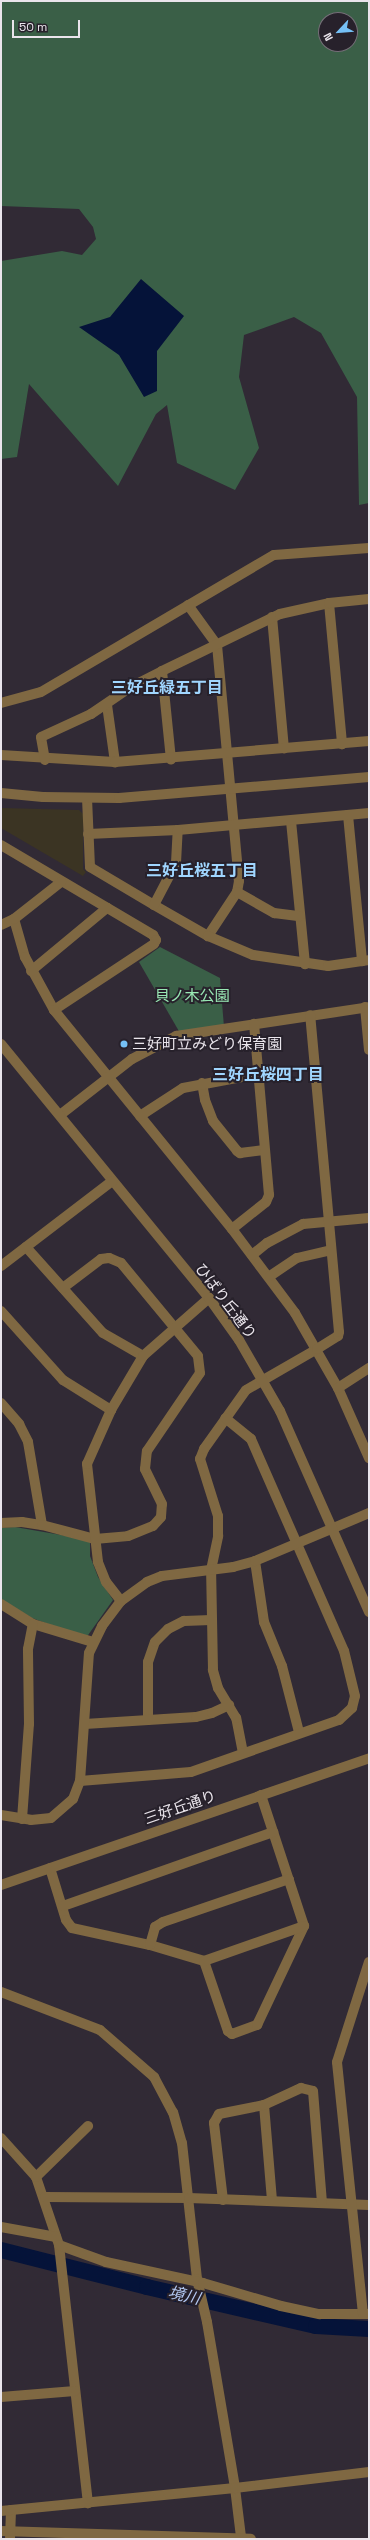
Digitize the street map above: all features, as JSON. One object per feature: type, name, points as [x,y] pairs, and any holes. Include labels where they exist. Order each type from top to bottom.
[{"type":"street","points":[[1,703],[41,692],[274,555],[369,548]]},
{"type":"street","points":[[45,760],[41,737],[107,705],[129,688],[162,670],[217,645],[272,617],[330,603],[369,599]]},
{"type":"street","points":[[330,603],[342,744]]},
{"type":"street","points":[[188,605],[217,645],[236,825],[239,881],[237,892],[208,936]]},
{"type":"street","points":[[272,617],[284,748]]},
{"type":"street","points":[[162,670],[171,760]]},
{"type":"street","points":[[107,705],[115,762]]},
{"type":"street","points":[[1,755],[45,760],[115,762],[171,760],[369,741]]},
{"type":"street","points":[[1,793],[87,798],[145,797],[369,777]]},
{"type":"street","points":[[87,798],[90,867],[208,936],[253,955],[305,964],[328,966],[365,961],[348,815]]},
{"type":"street","points":[[88,834],[178,830],[369,813]]},
{"type":"street","points":[[291,821],[305,964]]},
{"type":"street","points":[[154,905],[176,863],[178,830]]},
{"type":"street","points":[[1,845],[61,882],[153,935],[156,940],[154,944],[54,1010]]},
{"type":"street","points":[[1,924],[14,919],[61,882]]},
{"type":"street","points":[[237,892],[274,913],[300,916]]},
{"type":"street","points":[[31,971],[107,908]]},
{"type":"street","points":[[14,919],[20,944],[31,971],[54,1010],[270,1276],[317,1349],[338,1388],[369,1458]]},
{"type":"street","points":[[60,1115],[108,1076],[146,1049],[176,1036],[367,1007],[369,1050]]},
{"type":"street","points":[[243,1753],[236,1718],[218,1688],[213,1670],[211,1570],[218,1536],[218,1516],[200,1459],[204,1449],[246,1390],[338,1336],[339,1332],[310,1015]]},
{"type":"street","points":[[232,1229],[268,1199],[254,1024]]},
{"type":"street","name":"ひばり丘通り","points":[[1,1044],[208,1298],[264,1380],[296,1443],[369,1612]]},
{"type":"street","points":[[140,1116],[176,1091],[202,1083],[258,1074]]},
{"type":"street","points":[[202,1083],[210,1115],[237,1151],[240,1153],[264,1150]]},
{"type":"street","points":[[1,1266],[112,1181]]},
{"type":"street","points":[[252,1255],[293,1228],[328,1220],[369,1218]]},
{"type":"street","points":[[26,1247],[103,1332],[143,1356]]},
{"type":"street","points":[[270,1276],[301,1256],[331,1250]]},
{"type":"street","points":[[1,1523],[22,1522],[42,1525],[95,1539],[128,1536],[153,1526],[161,1517],[162,1504],[146,1469],[147,1451],[195,1384],[201,1368],[198,1356],[175,1327],[126,1267],[114,1260],[98,1260],[63,1288]]},
{"type":"street","points":[[121,1601],[102,1574],[95,1539],[87,1464],[111,1410],[143,1356],[208,1298]]},
{"type":"street","points":[[1,1311],[63,1380],[111,1410]]},
{"type":"street","points":[[338,1388],[369,1368]]},
{"type":"street","points":[[1,1404],[19,1424],[28,1442],[42,1525]]},
{"type":"street","points":[[80,1780],[180,1774],[344,1717],[352,1708],[355,1696],[344,1651],[297,1543],[251,1439],[225,1418]]},
{"type":"street","points":[[1,1815],[22,1819],[40,1820],[61,1812],[73,1798],[80,1780],[85,1724],[86,1669],[93,1642],[121,1601],[147,1582],[162,1576],[211,1570],[255,1562],[369,1513]]},
{"type":"street","points":[[255,1562],[264,1622],[282,1666],[299,1732]]},
{"type":"street","points":[[1,1604],[33,1624],[93,1642]]},
{"type":"street","points":[[148,1720],[148,1662],[155,1642],[168,1629],[184,1621],[211,1620]]},
{"type":"street","points":[[22,1819],[29,1724],[28,1649],[33,1624]]},
{"type":"street","points":[[85,1724],[205,1715],[229,1705]]},
{"type":"street","name":"三好丘通り","points":[[1,1885],[369,1758]]},
{"type":"street","points":[[204,1962],[228,2032],[232,2034],[257,2026],[304,1926],[261,1795]]},
{"type":"street","points":[[63,1906],[274,1832]]},
{"type":"street","points":[[50,1868],[63,1906],[66,1920],[72,1928],[150,1945],[204,1962],[304,1926]]},
{"type":"street","points":[[150,1945],[155,1927],[163,1922],[289,1879]]},
{"type":"street","points":[[1,2227],[59,2244],[106,2262],[312,2312],[366,2314],[350,2204],[337,2062],[369,1962]]},
{"type":"street","points":[[1,1992],[94,2026],[154,2077],[173,2112],[180,2137],[199,2285],[235,2488],[246,2538],[54,2536],[7,2534],[6,2510],[235,2488],[369,2472]]},
{"type":"street","points":[[223,2200],[214,2124],[219,2114],[264,2105],[301,2088],[313,2091],[322,2204]]},
{"type":"street","points":[[264,2105],[272,2200]]},
{"type":"street","points":[[36,2177],[88,2126]]},
{"type":"street","points":[[3,2144],[36,2177],[45,2197],[59,2244],[88,2503]]},
{"type":"street","points":[[45,2197],[200,2198],[369,2205]]},
{"type":"street","points":[[1,2397],[75,2391]]},
{"type":"shaded area","points":[[1,808],[79,810],[83,814],[83,869],[86,872],[83,876],[1,828]]},
{"type":"green space","points":[[1,1],[369,1],[369,503],[359,505],[357,397],[321,333],[294,317],[244,335],[239,377],[259,448],[235,490],[177,463],[167,405],[156,414],[118,486],[29,384],[17,457],[1,459],[1,261],[62,251],[82,255],[96,239],[93,227],[79,209],[1,206]]},
{"type":"green space","name":"貝ノ木公園","points":[[160,947],[220,978],[224,1027],[180,1033],[139,962]]},
{"type":"green space","points":[[15,1527],[90,1540],[90,1556],[98,1577],[113,1600],[86,1638],[32,1618],[1,1599],[1,1528]]},
{"type":"water","points":[[141,279],[184,316],[157,351],[157,391],[144,397],[119,355],[79,327],[110,317]]},
{"type":"waterway","name":"境川","points":[[1,2250],[147,2287],[316,2326],[369,2329]]},
{"type":"place","name":"三好町立みどり保育園","points":[[124,1044]]},
{"type":"district","name":"三好丘緑五丁目","points":[[167,688]]},
{"type":"district","name":"三好丘桜五丁目","points":[[202,871]]},
{"type":"district","name":"三好丘桜四丁目","points":[[268,1075]]}]
